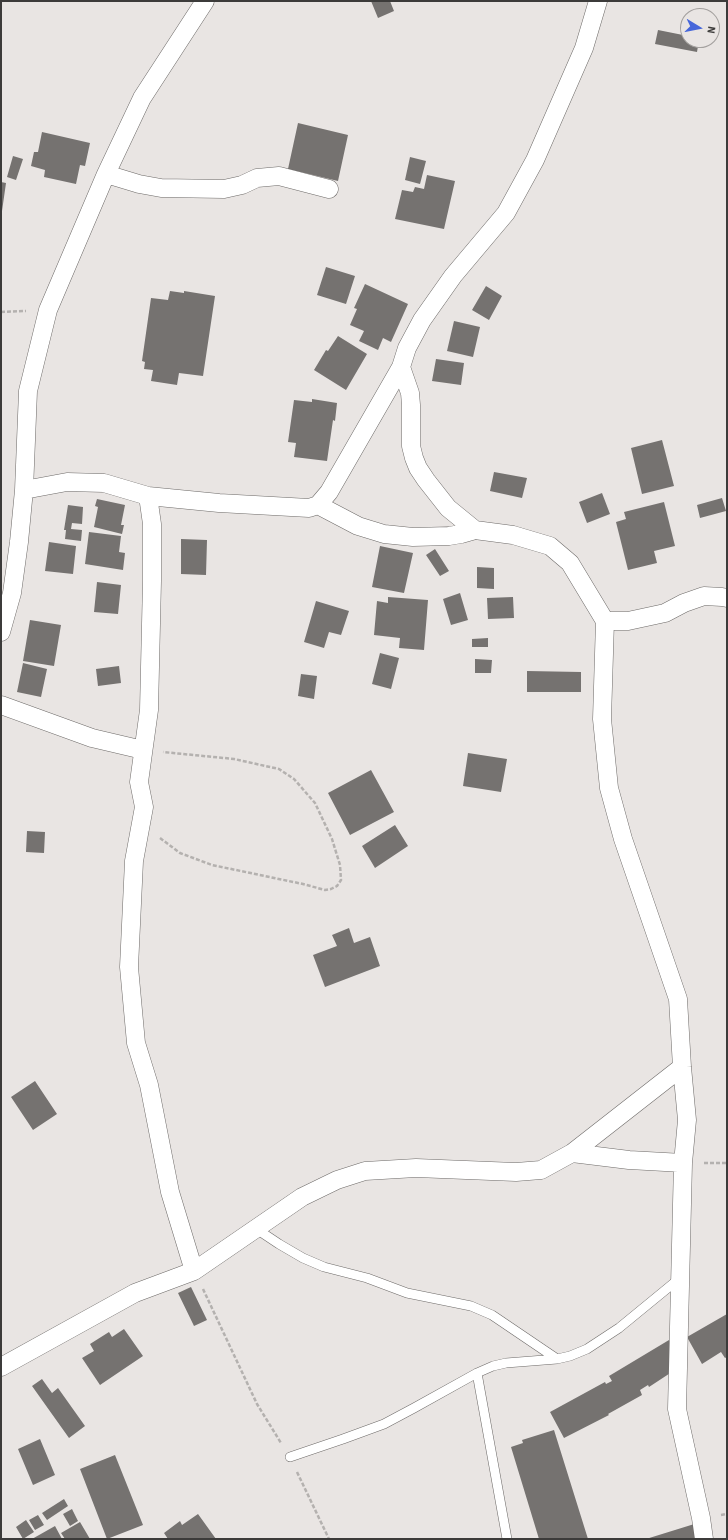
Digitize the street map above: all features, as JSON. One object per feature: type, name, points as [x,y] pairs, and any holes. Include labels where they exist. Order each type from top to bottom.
[{"type":"street","points":[[1,632],[6,592],[19,542],[24,490],[28,391],[48,310],[106,174],[142,98],[204,1]]},
{"type":"street","points":[[24,490],[67,482],[104,483],[148,496],[219,503],[309,508],[318,505],[329,492],[401,367],[407,348],[422,320],[452,276],[506,213],[535,160],[584,48],[598,1]]},
{"type":"street","points":[[106,174],[139,184],[161,188],[224,189],[242,185],[257,178],[279,176],[328,189]]},
{"type":"street","points":[[401,367],[410,394],[411,446],[418,468],[448,508],[475,530]]},
{"type":"street","points":[[148,496],[152,524],[149,710],[139,782],[144,807],[134,861],[128,966],[136,1043],[149,1085],[170,1192],[194,1271]]},
{"type":"street","points":[[318,505],[358,526],[384,534],[414,537],[449,536],[475,530],[513,535],[550,546],[570,564],[605,621],[602,719],[609,788],[623,839],[678,999],[687,1120],[683,1163],[677,1409],[701,1518],[704,1539]]},
{"type":"street","points":[[605,621],[628,621],[665,613],[684,603],[704,596],[727,598]]},
{"type":"street","points":[[1,705],[92,738],[143,750]]},
{"type":"street","points":[[1,1367],[135,1293],[194,1271],[302,1197],[336,1180],[365,1171],[416,1168],[516,1172],[541,1170],[572,1153],[682,1067]]},
{"type":"street","points":[[572,1153],[628,1160],[683,1163]]},
{"type":"lane","points":[[255,1228],[303,1258],[324,1267],[367,1278],[407,1293],[452,1301],[492,1315],[557,1359]]},
{"type":"lane","points":[[290,1457],[384,1424],[477,1373],[493,1366],[506,1363],[557,1359],[570,1356],[587,1349],[619,1328],[680,1278]]},
{"type":"lane","points":[[477,1373],[507,1539]]},
{"type":"path","points":[[143,750],[234,759],[278,769],[294,779],[315,803],[332,839],[340,865],[340,880],[337,886],[331,890],[325,890],[212,865],[180,853],[155,834],[144,807]]},
{"type":"path","points":[[194,1271],[257,1404],[290,1457],[329,1539]]},
{"type":"building","points":[[371,1],[390,1],[394,11],[378,18]]},
{"type":"building","points":[[658,30],[680,34],[680,48],[698,48],[697,52],[655,44]]},
{"type":"building","points":[[298,123],[348,135],[338,181],[288,169]]},
{"type":"building","points":[[42,132],[90,143],[85,166],[80,165],[76,184],[44,177],[45,170],[31,166],[34,152],[38,152]]},
{"type":"building","points":[[13,156],[23,159],[16,180],[7,177]]},
{"type":"building","points":[[410,157],[426,161],[420,184],[405,180]]},
{"type":"building","points":[[427,175],[455,181],[444,229],[395,219],[402,190],[413,192],[415,187],[424,189]]},
{"type":"building","points":[[1,182],[6,183],[2,211],[1,211]]},
{"type":"building","points":[[326,267],[355,276],[346,304],[317,295]]},
{"type":"building","points":[[365,284],[408,304],[391,342],[383,338],[378,350],[359,341],[364,331],[350,325],[357,309],[354,308]]},
{"type":"building","points":[[486,286],[502,296],[489,320],[472,310]]},
{"type":"building","points":[[170,291],[184,293],[184,291],[215,296],[203,376],[179,373],[177,385],[151,381],[153,370],[144,369],[145,362],[142,361],[151,298],[168,300]]},
{"type":"building","points":[[454,321],[480,327],[473,357],[447,351]]},
{"type":"building","points":[[338,336],[367,354],[346,390],[314,370],[326,350],[328,351]]},
{"type":"building","points":[[436,359],[464,363],[461,385],[432,381]]},
{"type":"building","points":[[312,399],[337,403],[327,461],[294,457],[296,443],[288,442],[294,400],[312,402]]},
{"type":"building","points":[[662,440],[674,486],[642,494],[631,448]]},
{"type":"building","points":[[494,472],[527,478],[522,498],[490,491]]},
{"type":"building","points":[[602,493],[610,514],[587,523],[579,502]]},
{"type":"building","points":[[722,498],[726,511],[700,518],[697,505]]},
{"type":"building","points":[[97,499],[125,505],[121,525],[124,525],[122,534],[94,527],[98,507],[95,506]]},
{"type":"building","points":[[664,502],[675,546],[654,551],[657,563],[628,570],[616,522],[626,519],[624,512]]},
{"type":"building","points":[[68,505],[83,507],[82,524],[72,523],[71,529],[82,530],[81,541],[65,539],[66,530],[64,530]]},
{"type":"building","points":[[89,532],[121,536],[119,552],[125,553],[123,570],[85,564]]},
{"type":"building","points":[[181,539],[207,540],[206,575],[181,574]]},
{"type":"building","points":[[49,542],[76,546],[73,574],[45,571]]},
{"type":"building","points":[[380,546],[413,553],[404,593],[372,587]]},
{"type":"building","points":[[435,549],[449,571],[440,576],[426,555]]},
{"type":"building","points":[[477,567],[494,568],[494,589],[477,588]]},
{"type":"building","points":[[97,582],[121,585],[118,614],[94,612]]},
{"type":"building","points":[[460,593],[468,620],[451,625],[443,599]]},
{"type":"building","points":[[388,597],[428,600],[424,650],[399,648],[400,638],[374,635],[377,601],[388,603]]},
{"type":"building","points":[[513,597],[514,618],[488,619],[487,598]]},
{"type":"building","points":[[316,601],[349,611],[341,635],[329,632],[324,648],[304,642]]},
{"type":"building","points":[[30,620],[61,625],[54,666],[23,661]]},
{"type":"building","points":[[488,638],[488,647],[472,647],[472,639]]},
{"type":"building","points":[[380,653],[399,658],[391,689],[372,684]]},
{"type":"building","points":[[475,659],[492,660],[491,673],[475,673]]},
{"type":"building","points":[[23,663],[47,669],[41,697],[17,692]]},
{"type":"building","points":[[119,666],[121,683],[98,686],[96,669]]},
{"type":"building","points":[[527,671],[581,672],[581,692],[527,692]]},
{"type":"building","points":[[301,674],[317,676],[314,699],[298,696]]},
{"type":"building","points":[[468,753],[507,759],[501,792],[463,786]]},
{"type":"building","points":[[371,770],[394,812],[350,835],[328,793]]},
{"type":"building","points":[[395,825],[408,846],[375,868],[362,846]]},
{"type":"building","points":[[27,831],[45,832],[44,853],[26,852]]},
{"type":"building","points":[[349,928],[354,943],[370,937],[380,966],[325,987],[313,955],[337,946],[332,935]]},
{"type":"building","points":[[35,1081],[57,1114],[33,1130],[11,1097]]},
{"type":"building","points":[[191,1287],[207,1320],[194,1326],[178,1293]]},
{"type":"building","points":[[727,1314],[727,1357],[725,1358],[721,1352],[702,1364],[687,1337]]},
{"type":"building","points":[[124,1329],[143,1356],[100,1385],[82,1358],[94,1351],[90,1344],[109,1332],[112,1337]]},
{"type":"building","points":[[669,1340],[684,1364],[649,1387],[648,1385],[640,1390],[642,1395],[608,1414],[609,1415],[564,1438],[550,1412],[605,1382],[606,1384],[612,1381],[609,1376]]},
{"type":"building","points":[[42,1379],[52,1393],[58,1388],[85,1426],[69,1438],[32,1386]]},
{"type":"building","points":[[554,1430],[588,1539],[539,1539],[511,1447],[523,1443],[522,1440]]},
{"type":"building","points":[[40,1439],[55,1475],[33,1485],[18,1449]]},
{"type":"building","points":[[115,1455],[143,1525],[107,1539],[80,1469]]},
{"type":"building","points":[[64,1499],[68,1506],[47,1520],[42,1513]]},
{"type":"building","points":[[72,1509],[78,1521],[70,1526],[63,1514]]},
{"type":"building","points":[[198,1514],[216,1539],[168,1539],[164,1533],[180,1521],[182,1525]]},
{"type":"building","points":[[38,1515],[44,1525],[35,1530],[29,1520]]},
{"type":"building","points":[[26,1520],[34,1532],[23,1539],[16,1527]]},
{"type":"building","points":[[704,1521],[710,1539],[646,1539]]},
{"type":"building","points":[[80,1522],[90,1539],[65,1539],[61,1533]]},
{"type":"building","points":[[55,1526],[62,1539],[32,1539]]}]
